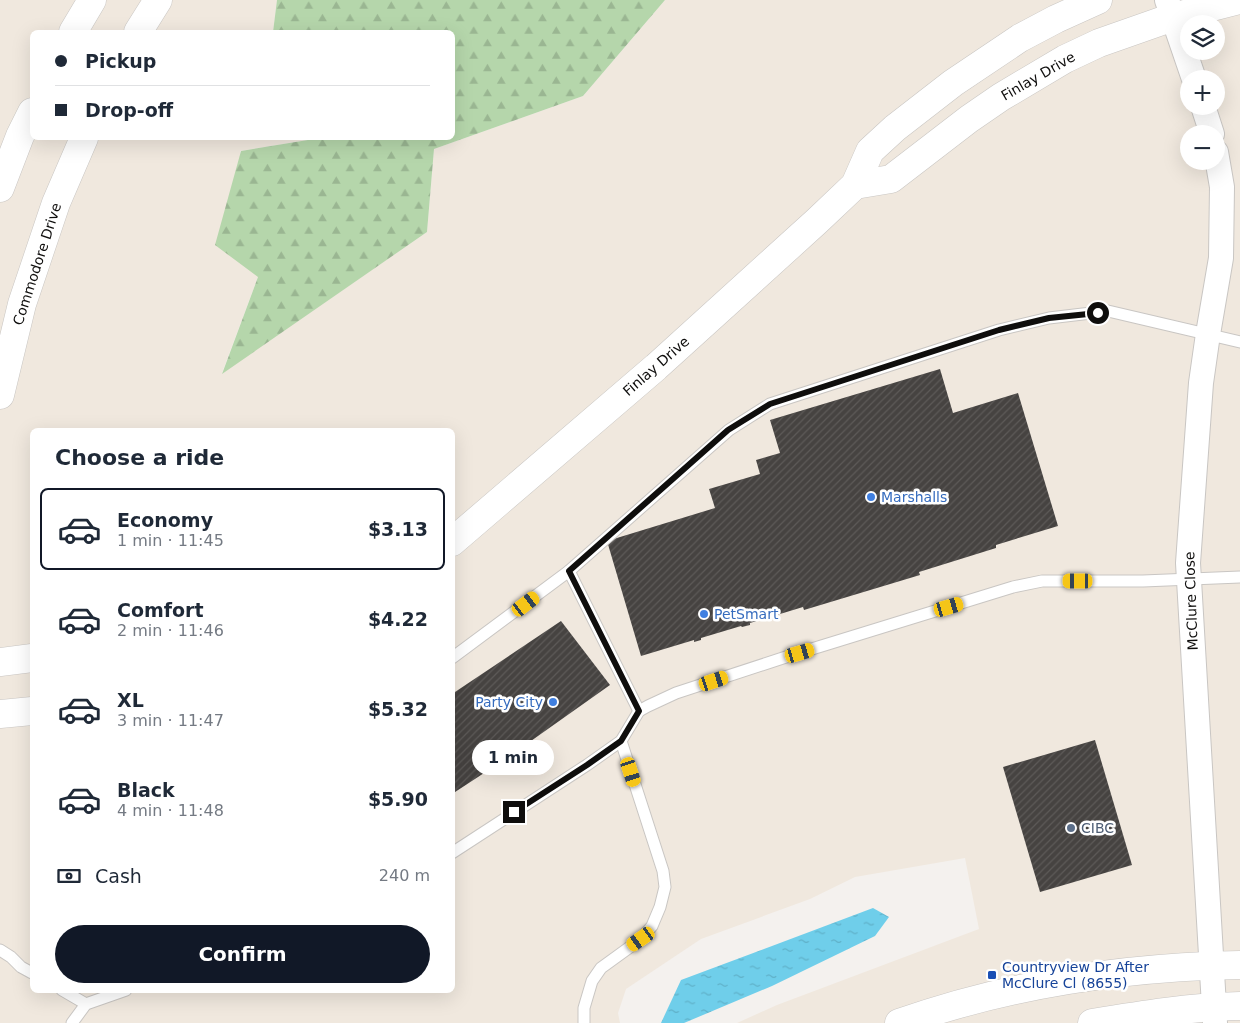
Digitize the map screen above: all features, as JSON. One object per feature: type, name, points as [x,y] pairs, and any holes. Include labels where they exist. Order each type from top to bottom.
[{"type":"street","points":[[74,30],[92,0]]},
{"type":"street","points":[[139,30],[158,0]]},
{"type":"street","name":"Finlay Drive","points":[[455,539],[680,346],[797,240],[855,185],[870,151],[923,106],[1020,38],[1056,18],[1098,0]]},
{"type":"street","name":"Finlay Drive","points":[[855,185],[891,179],[1009,92],[1066,59],[1170,8],[1239,0]]},
{"type":"street","points":[[1170,8],[1191,70]]},
{"type":"street","points":[[0,188],[20,136],[30,116]]},
{"type":"street","name":"Commodore Drive","points":[[0,395],[22,304],[56,203],[83,140]]},
{"type":"street","name":"McClure Close","points":[[1214,1015],[1188,563],[1201,383],[1221,258],[1222,187],[1219,170]]},
{"type":"street","points":[[0,662],[30,658]]},
{"type":"street","points":[[0,714],[30,711]]},
{"type":"street","points":[[899,1023],[976,1000],[1036,985],[1080,977],[1211,965],[1240,965]]},
{"type":"street","points":[[1092,1023],[1214,1015],[1240,1006]]},
{"type":"lane","points":[[455,656],[569,571],[728,430],[770,404],[999,330],[1049,318],[1108,311],[1240,342]]},
{"type":"lane","points":[[569,571],[639,711]]},
{"type":"lane","points":[[455,850],[621,741],[639,711],[676,693],[1013,587],[1042,581],[1143,581],[1240,577]]},
{"type":"lane","points":[[584,1023],[584,1008],[592,981],[601,968],[641,939],[652,926],[660,907],[665,887],[664,870],[621,741]]},
{"type":"lane","points":[[0,950],[30,972]]},
{"type":"lane","points":[[67,993],[86,1004]]},
{"type":"lane","points":[[72,1023],[86,1004],[117,993]]},
{"type":"shaded area","points":[[0,0],[277,0],[273,30],[30,30],[30,140],[308,140],[240,151],[258,277],[222,373],[427,232],[434,149],[583,96],[665,0],[1240,0],[1240,1023],[737,1023],[777,1005],[979,929],[965,858],[855,877],[810,899],[701,939],[626,989],[618,1013],[620,1023],[0,1023]]},
{"type":"green space","points":[[277,0],[665,0],[583,96],[434,149],[427,232],[222,374],[258,277],[215,245],[241,151],[308,140],[455,140],[455,30],[273,30]]},
{"type":"water","points":[[873,908],[889,917],[875,936],[772,986],[684,1023],[661,1023],[681,980]]},
{"type":"building","points":[[940,369],[953,413],[1018,393],[1058,526],[919,572],[920,575],[804,610],[803,607],[750,623],[750,625],[701,638],[701,640],[694,642],[694,640],[641,656],[607,541],[715,508],[709,489],[760,474],[756,460],[780,453],[770,420]]},
{"type":"building","points":[[561,621],[610,685],[507,758],[455,792],[455,692]]},
{"type":"building","name":"CIBC","points":[[1095,740],[1132,865],[1040,892],[1003,767]]},
{"type":"place","name":"Marshalls","points":[[871,497]]},
{"type":"place","name":"PetSmart","points":[[704,614]]},
{"type":"place","name":"Party City","points":[[553,702]]},
{"type":"place","name":"CIBC","points":[[1071,828]]},
{"type":"place","name":"Countryview Dr After McClure Cl (8655)","points":[[992,975]]},
{"type":"route","points":[[514,812],[621,741],[639,711],[569,571],[728,430],[770,404],[999,330],[1049,318],[1098,313]]}]
